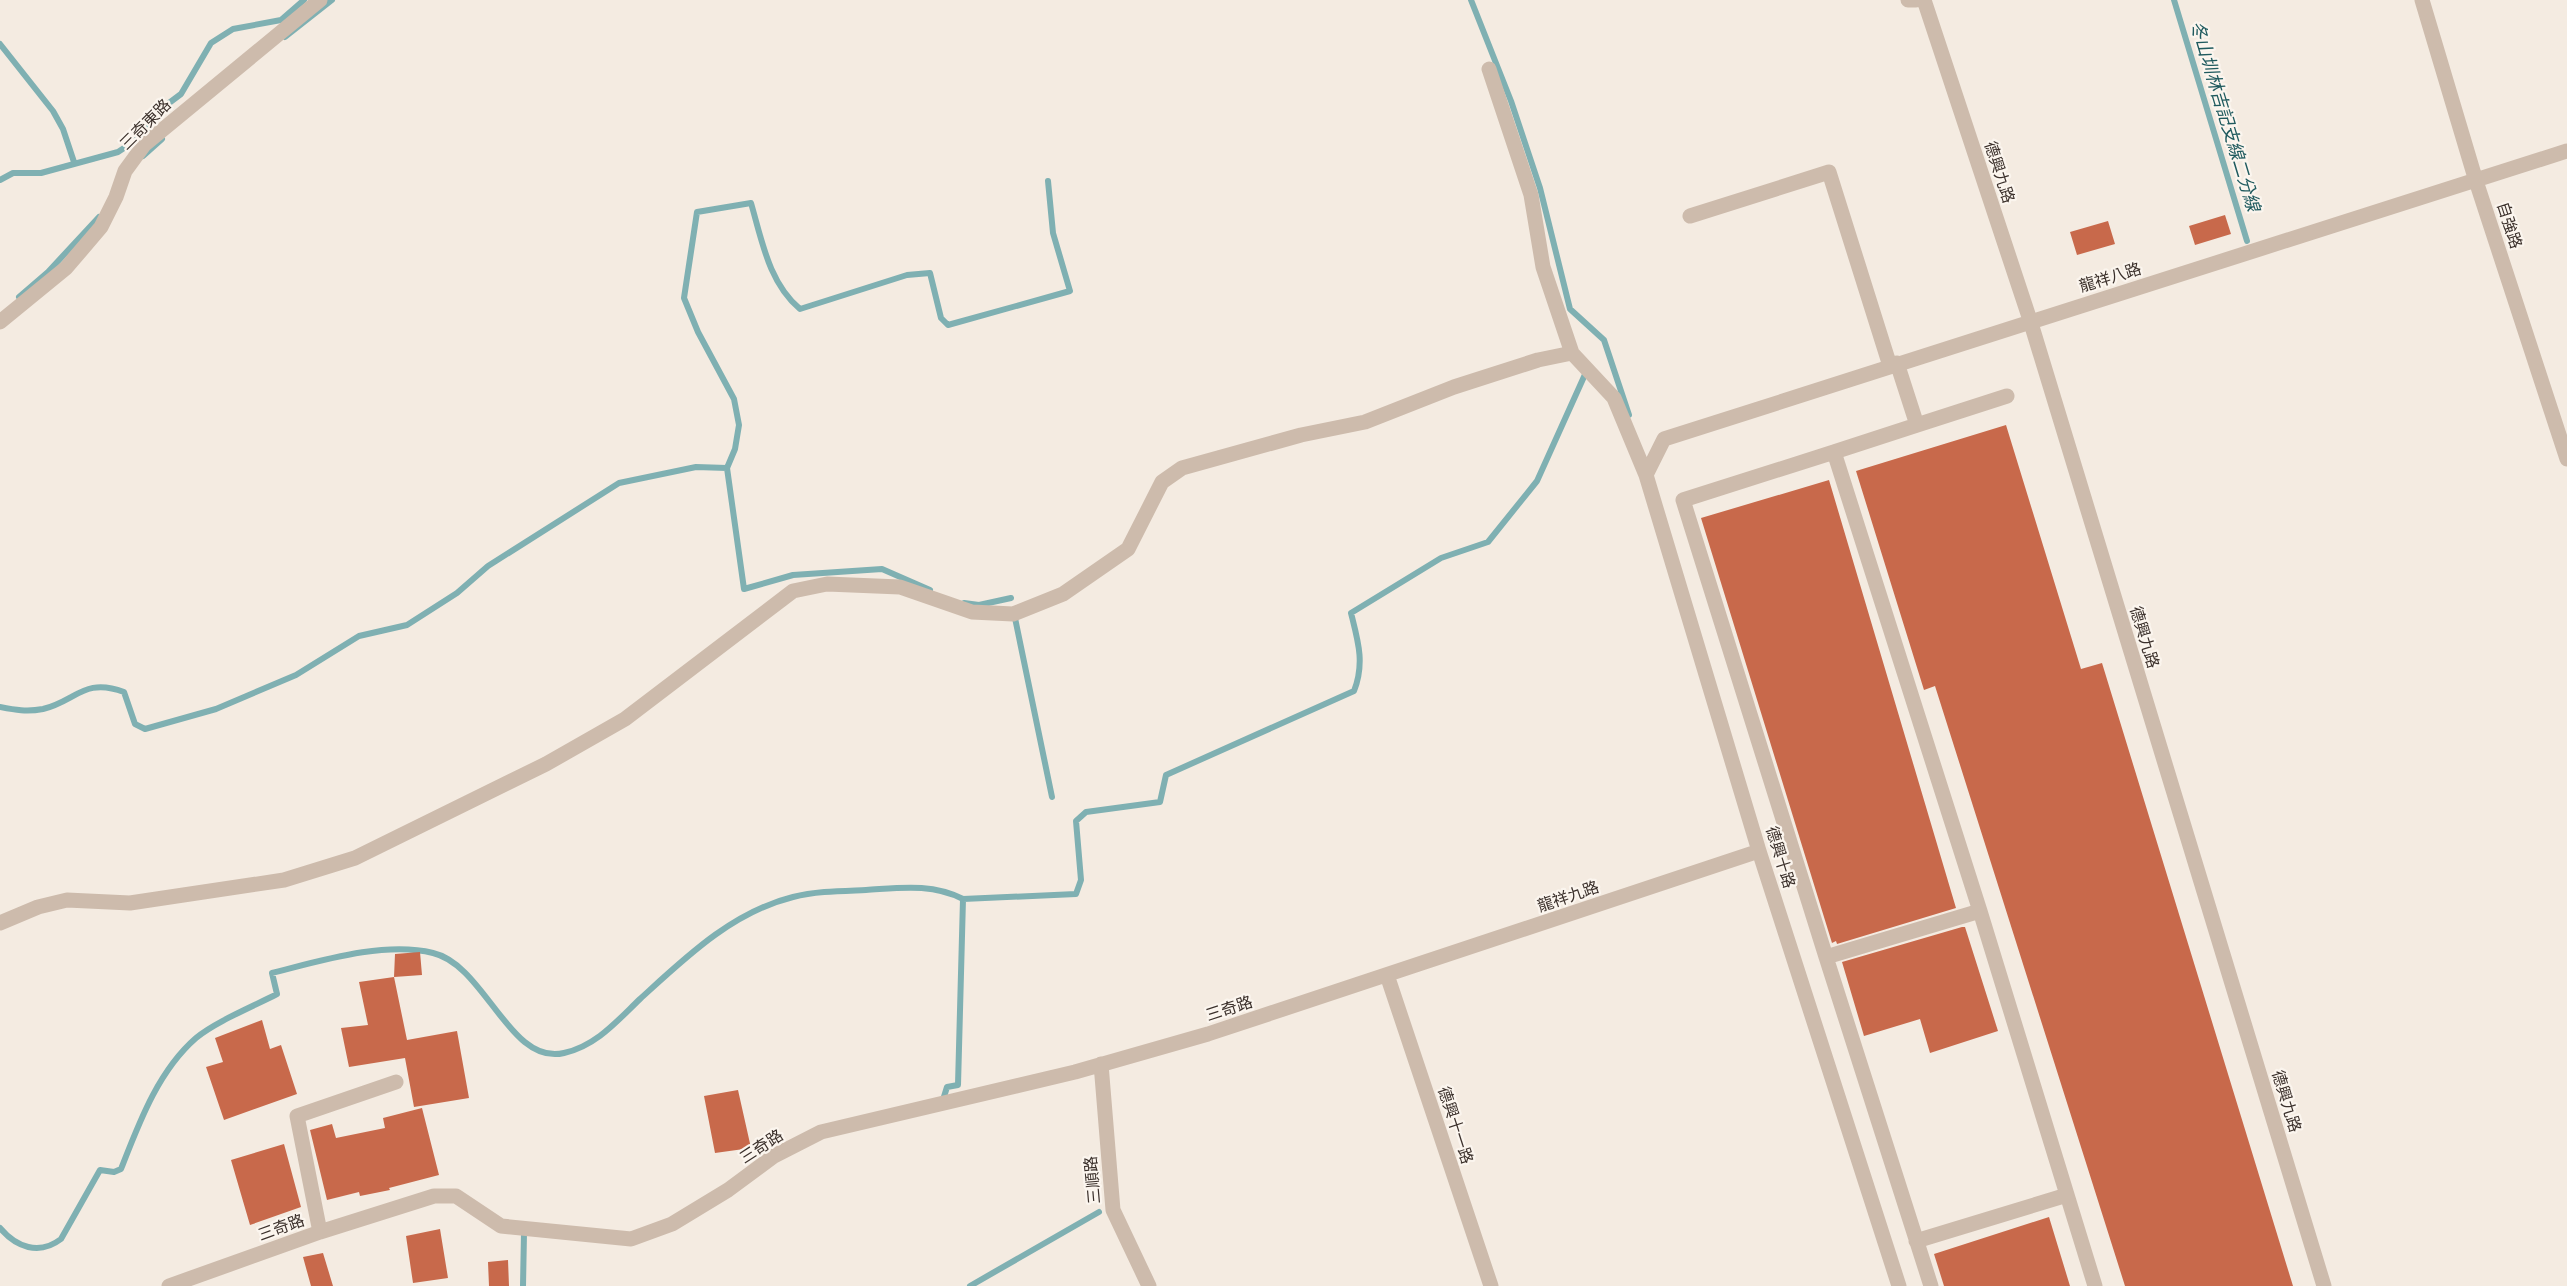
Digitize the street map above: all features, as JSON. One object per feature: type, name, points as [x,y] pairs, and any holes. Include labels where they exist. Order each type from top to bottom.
[{"type":"street","name":"三奇東路","points":[[0,322],[66,268],[101,227],[117,197],[125,171],[144,145],[320,0]]},
{"type":"street","points":[[1908,0],[1916,0]]},
{"type":"street","name":"德興九路","points":[[1924,0],[2030,320],[2324,1286]]},
{"type":"street","name":"自強路","points":[[2422,0],[2476,181],[2567,459]]},
{"type":"street","points":[[0,923],[38,907],[67,900],[130,903],[284,880],[355,858],[546,764],[625,718],[793,591],[827,584],[900,587],[972,612],[1013,614],[1063,594],[1128,549],[1162,482],[1182,468],[1301,435],[1365,422],[1454,387],[1538,360],[1572,353],[1543,267],[1531,195],[1489,69]]},
{"type":"street","name":"龍祥八路","points":[[1646,475],[1664,439],[2030,320],[2567,152]]},
{"type":"street","points":[[1690,216],[1829,171],[1917,425]]},
{"type":"street","name":"德興十路","points":[[1572,353],[1614,398],[1646,475],[1760,851],[1899,1286]]},
{"type":"street","points":[[1931,1286],[1683,501],[2007,396]]},
{"type":"street","points":[[1834,452],[1980,910],[2095,1286]]},
{"type":"street","name":"龍祥九路","points":[[1388,975],[1760,851]]},
{"type":"street","points":[[1826,957],[1980,910]]},
{"type":"street","name":"三奇路","points":[[169,1286],[320,1232],[434,1196],[456,1196],[501,1226],[631,1239],[672,1224],[728,1190],[774,1156],[821,1132],[1101,1064],[1208,1034],[1388,975]]},
{"type":"street","name":"德興十一路","points":[[1388,975],[1491,1286]]},
{"type":"street","name":"三順路","points":[[1101,1064],[1113,1210],[1149,1286]]},
{"type":"street","points":[[320,1232],[297,1116],[396,1082]]},
{"type":"street","points":[[1916,1241],[2067,1195]]},
{"type":"building","points":[[2225,215],[2231,234],[2195,245],[2189,226]]},
{"type":"building","points":[[2108,221],[2115,244],[2077,255],[2070,232]]},
{"type":"building","points":[[2006,425],[2081,669],[2102,663],[2293,1286],[2125,1286],[1935,686],[1924,690],[1856,471]]},
{"type":"building","points":[[1829,480],[1956,908],[1837,944],[1836,941],[1832,943],[1701,518]]},
{"type":"building","points":[[1965,927],[1998,1031],[1930,1053],[1920,1019],[1864,1036],[1842,962]]},
{"type":"building","points":[[420,952],[422,975],[394,977],[395,954]]},
{"type":"building","points":[[394,977],[407,1040],[457,1031],[469,1098],[414,1107],[405,1058],[349,1067],[341,1028],[368,1025],[359,982]]},
{"type":"building","points":[[262,1020],[270,1049],[281,1045],[297,1094],[224,1120],[206,1067],[223,1062],[215,1038]]},
{"type":"building","points":[[738,1090],[751,1148],[715,1153],[704,1096]]},
{"type":"building","points":[[422,1108],[439,1175],[389,1188],[390,1190],[360,1196],[359,1192],[327,1200],[310,1130],[332,1124],[336,1138],[385,1128],[383,1118]]},
{"type":"building","points":[[284,1144],[301,1207],[250,1225],[231,1160]]},
{"type":"building","points":[[2049,1217],[2070,1286],[1944,1286],[1934,1254]]},
{"type":"building","points":[[440,1229],[448,1278],[413,1283],[406,1236]]},
{"type":"building","points":[[323,1253],[333,1286],[311,1286],[303,1257]]},
{"type":"building","points":[[508,1260],[509,1286],[489,1286],[488,1262]]},
{"type":"waterway","points":[[0,180],[13,173],[41,173],[118,152],[145,134],[153,115],[181,94],[211,43],[233,29],[281,20],[304,0]]},
{"type":"waterway","points":[[285,37],[332,0]]},
{"type":"waterway","points":[[1471,0],[1511,101],[1540,188],[1570,309],[1604,340],[1629,415]]},
{"type":"waterway","name":"冬山圳林吉記支線二分線","points":[[2174,0],[2247,241]]},
{"type":"waterway","points":[[0,44],[53,111],[63,129],[74,162]]},
{"type":"waterway","points":[[143,156],[162,139]]},
{"type":"waterway","points":[[0,707],[21,710],[43,709],[81,692],[99,687],[124,692],[135,724],[145,729],[216,709],[296,675],[359,636],[407,625],[457,593],[488,566],[619,483],[696,467],[727,468],[735,449],[739,425],[734,399],[698,332],[684,298],[697,212],[751,203],[763,246],[774,274],[789,299],[800,309],[907,275],[930,273],[941,318],[948,325],[1070,291],[1053,233],[1048,181]]},
{"type":"waterway","points":[[19,297],[48,272],[99,217]]},
{"type":"waterway","points":[[0,1228],[13,1240],[28,1247],[44,1247],[61,1239],[100,1170],[114,1172],[121,1169],[151,1099],[171,1066],[183,1051],[204,1032],[277,994],[272,973],[331,958],[373,951],[394,949],[433,953],[451,961],[468,976],[528,1045],[545,1053],[564,1053],[586,1045],[605,1032],[710,938],[750,914],[793,897],[830,892],[903,888],[939,891],[963,899],[1076,894],[1081,880],[1076,821],[1086,812],[1160,802],[1166,775],[1354,691],[1360,661],[1351,613],[1441,558],[1488,542],[1537,481],[1587,370]]},
{"type":"waterway","points":[[727,468],[744,589],[793,575],[882,569],[930,590]]},
{"type":"waterway","points":[[964,603],[979,605],[1011,598]]},
{"type":"waterway","points":[[1015,618],[1052,797]]},
{"type":"waterway","points":[[943,1100],[947,1087],[958,1085],[963,899]]},
{"type":"waterway","points":[[970,1286],[1099,1212]]},
{"type":"waterway","points":[[523,1286],[524,1233],[527,1233]]}]
